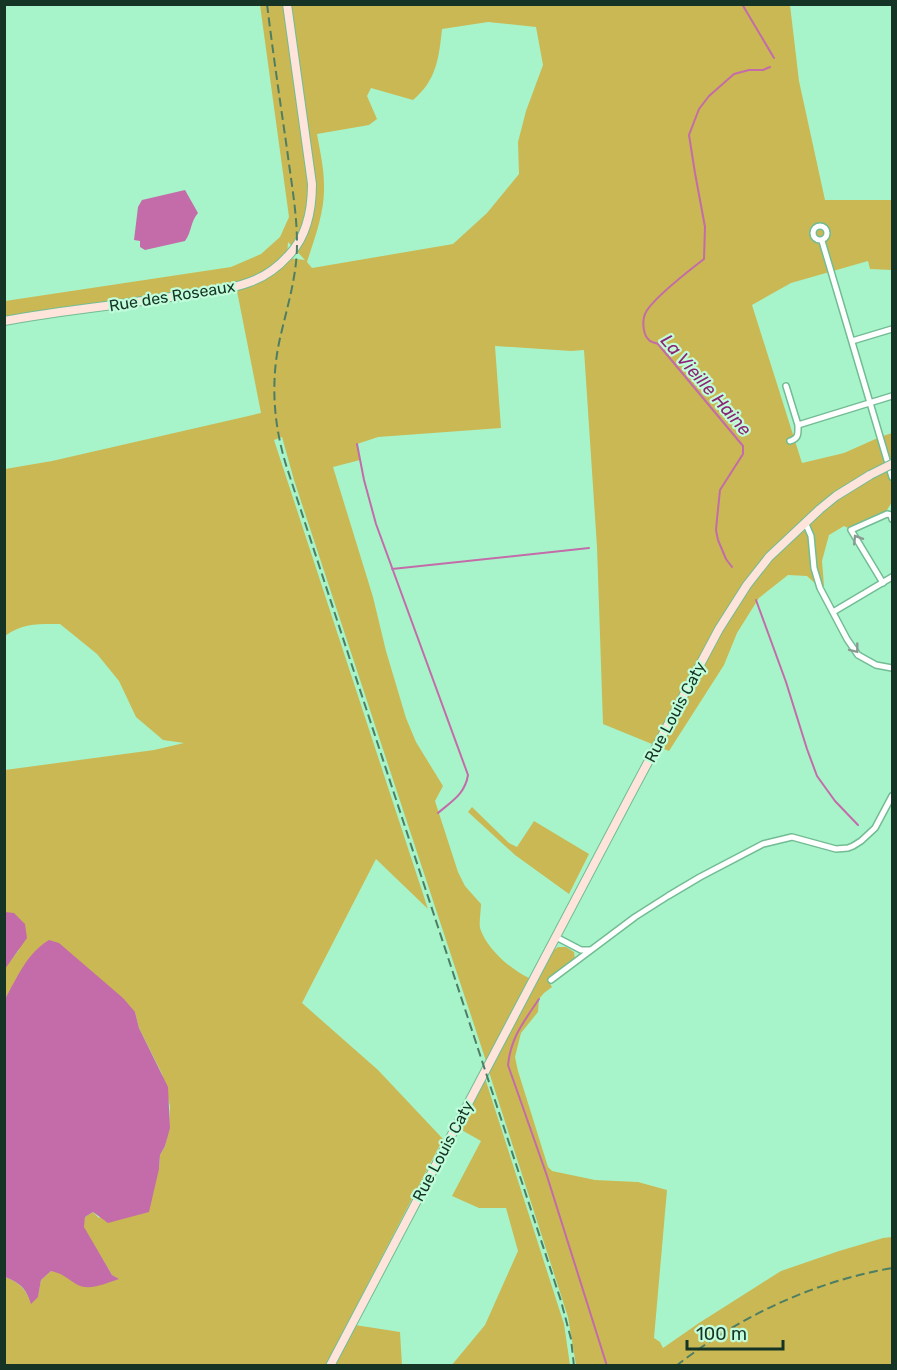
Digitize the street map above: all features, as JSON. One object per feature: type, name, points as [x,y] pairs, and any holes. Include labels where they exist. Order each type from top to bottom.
[{"type":"main road","name":"Rue des Roseaux","points":[[4,321],[236,286],[259,278],[287,258],[297,246],[306,226],[312,199],[312,184],[287,4]]},
{"type":"main road","name":"Rue Louis Caty","points":[[330,1365],[719,629],[747,585],[769,557],[805,522],[836,496],[892,464]]},
{"type":"street","points":[[822,241],[892,477]]},
{"type":"street","points":[[852,341],[892,328]]},
{"type":"street","points":[[786,386],[798,425],[798,436],[790,441]]},
{"type":"street","points":[[798,425],[892,396]]},
{"type":"street","points":[[883,583],[851,530],[891,515]]},
{"type":"street","points":[[805,522],[811,536],[814,568],[820,588],[858,655],[876,665],[892,668]]},
{"type":"street","points":[[833,612],[892,578]]},
{"type":"street","points":[[551,980],[635,917],[700,877],[763,844],[792,837],[836,849],[853,846],[875,828],[892,796]]},
{"type":"street","points":[[556,937],[581,950],[592,950]]},
{"type":"shaded area","points":[[260,5],[790,5],[799,81],[825,200],[892,200],[892,270],[870,269],[868,261],[791,283],[752,305],[802,463],[844,453],[892,433],[892,502],[887,510],[850,529],[844,526],[829,535],[822,561],[824,586],[820,588],[807,576],[788,575],[759,598],[737,633],[724,665],[669,751],[603,724],[597,547],[584,350],[495,346],[501,428],[378,437],[357,444],[360,460],[333,467],[373,597],[406,718],[416,742],[443,786],[435,801],[458,872],[465,886],[481,904],[480,928],[483,936],[507,964],[529,978],[486,1061],[294,480],[282,437],[274,440],[428,909],[376,859],[302,1003],[378,1070],[443,1139],[333,1351],[335,1355],[329,1365],[5,1365],[5,1277],[15,1281],[27,1293],[31,1303],[38,1296],[41,1280],[51,1271],[62,1273],[78,1285],[118,1279],[112,1275],[83,1227],[85,1217],[93,1212],[99,1218],[159,1169],[160,1155],[169,1129],[170,1106],[162,1074],[139,1028],[135,1012],[9,992],[5,999],[4,969],[19,950],[5,912],[5,770],[154,750],[184,743],[163,740],[136,717],[119,681],[97,654],[60,624],[24,626],[5,636],[5,469],[52,461],[261,413],[236,286],[5,321],[5,301],[231,267],[261,254],[280,237],[289,217]],"holes":[[[488,22],[536,27],[543,65],[526,111],[518,142],[519,174],[487,213],[453,244],[312,268],[307,262],[319,224],[324,195],[317,134],[369,125],[377,119],[367,96],[371,88],[413,100],[432,76],[438,58],[442,29]],[[288,242],[305,260],[287,258]]]},
{"type":"shaded area","points":[[185,190],[198,213],[185,241],[145,250],[140,247],[140,241],[134,240],[138,207],[142,200]]},
{"type":"shaded area","points":[[472,807],[509,843],[517,847],[534,821],[589,854],[569,894],[515,855],[468,812]]},
{"type":"shaded area","points":[[5,912],[14,913],[25,924],[27,938],[5,969]]},
{"type":"shaded area","points":[[49,940],[59,943],[123,998],[135,1012],[139,1028],[168,1087],[170,1128],[160,1155],[149,1212],[108,1223],[93,1212],[85,1217],[84,1227],[112,1275],[119,1279],[98,1286],[86,1287],[51,1271],[41,1280],[38,1297],[31,1304],[22,1287],[5,1277],[5,999],[29,959],[41,945]]},
{"type":"shaded area","points":[[558,947],[566,947],[574,952],[575,959],[548,980],[552,987],[539,999],[538,1012],[521,1033],[515,1057],[518,1071],[548,1167],[552,1171],[595,1180],[638,1182],[667,1190],[654,1338],[663,1348],[781,1271],[839,1251],[892,1237],[892,1365],[576,1365],[568,1317],[489,1072],[531,991],[554,950]]},
{"type":"shaded area","points":[[485,1078],[564,1324],[570,1365],[451,1366],[485,1325],[518,1251],[506,1208],[479,1208],[452,1196],[481,1141],[458,1128]]},
{"type":"shaded area","points":[[355,1325],[400,1332],[402,1365],[334,1366]]},
{"type":"waterway","points":[[742,4],[774,58]]},
{"type":"waterway","name":"La Vieille Haine","points":[[732,567],[726,559],[716,530],[720,490],[743,454],[743,446],[658,344],[647,338],[644,331],[644,320],[648,308],[654,301],[704,259],[705,227],[689,135],[699,109],[709,96],[734,74],[770,67]]},
{"type":"waterway","points":[[357,444],[376,524],[468,775],[461,792],[438,813]]},
{"type":"waterway","points":[[392,569],[589,548]]},
{"type":"waterway","points":[[756,600],[817,776],[835,801],[858,825]]},
{"type":"waterway","points":[[539,999],[515,1038],[508,1065],[547,1176],[607,1366]]},
{"type":"railway","points":[[267,4],[297,232],[294,278],[275,368],[276,418],[282,451],[561,1301],[571,1339],[574,1366]]},
{"type":"railway","points":[[676,1366],[700,1348],[778,1303],[834,1282],[892,1268]]}]
